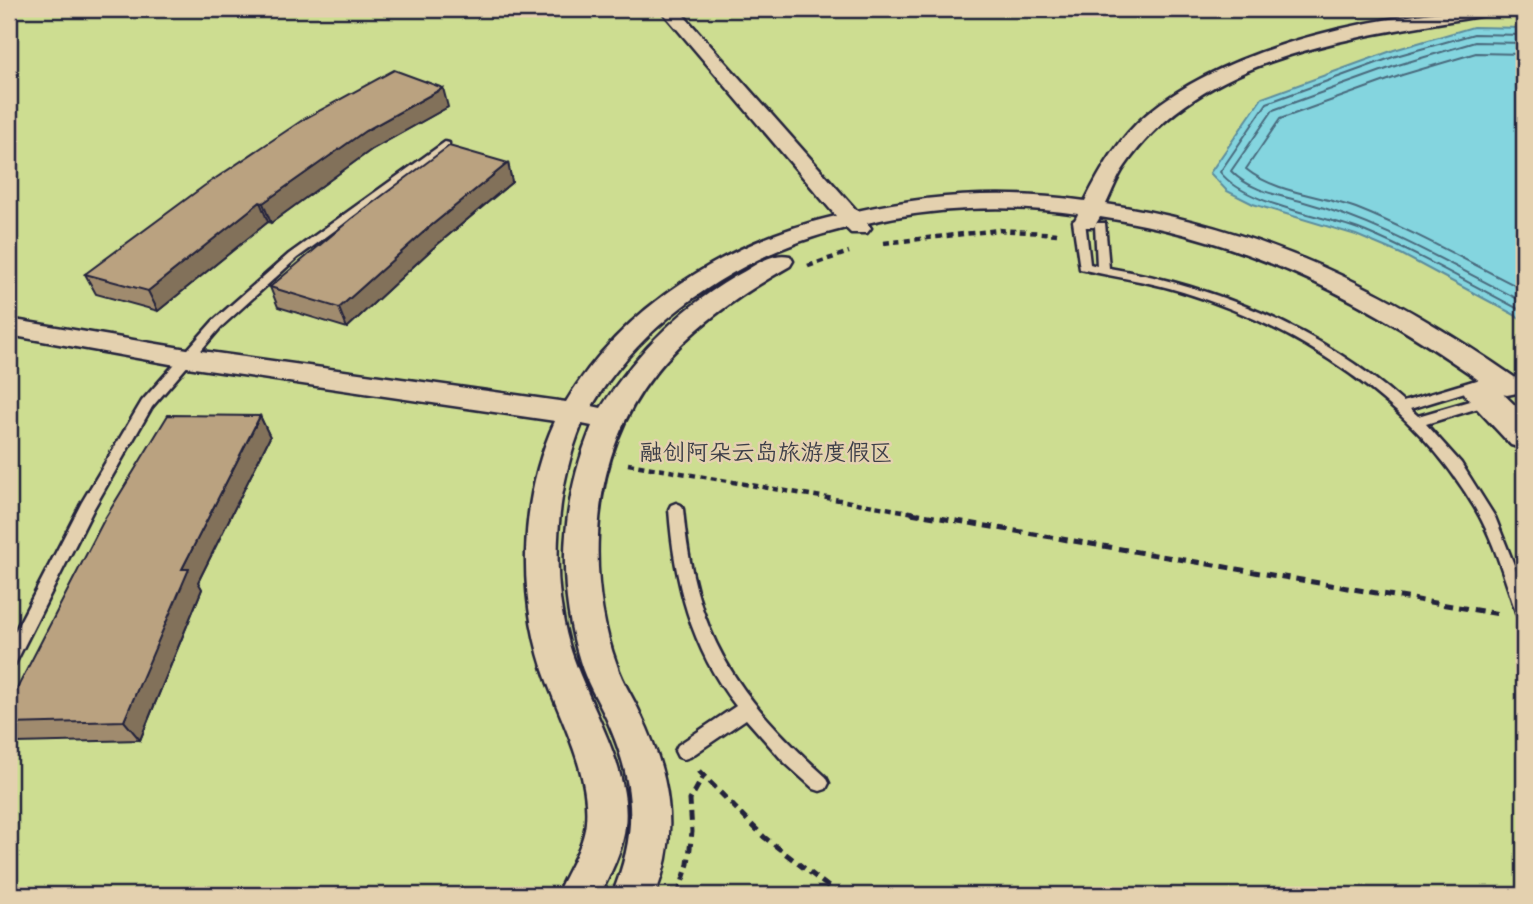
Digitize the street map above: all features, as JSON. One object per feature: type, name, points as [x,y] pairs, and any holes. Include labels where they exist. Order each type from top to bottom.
[{"type":"street","points":[[669,9],[862,235]]},
{"type":"street","points":[[1088,222],[1111,166],[1140,129],[1184,93],[1232,69],[1359,33],[1492,9]]},
{"type":"street","points":[[633,895],[652,840],[650,785],[632,733],[597,660],[582,593],[580,528],[587,471],[620,420],[640,369],[679,329],[714,299],[793,254],[862,235],[966,219],[1088,222],[1199,247],[1278,272],[1324,291],[1387,325],[1500,391],[1524,436]]},
{"type":"street","points":[[578,895],[591,869],[607,821],[600,775],[551,642],[544,581],[545,516],[554,461],[575,413],[609,360],[648,320],[685,291],[728,265],[789,236],[862,235]]},
{"type":"street","points":[[9,327],[187,358],[620,420]]},
{"type":"lane","points":[[9,659],[87,506],[147,404],[217,324],[293,256],[445,145]]},
{"type":"lane","points":[[1088,222],[1084,267],[1145,277],[1201,293],[1257,315],[1310,342],[1362,376],[1400,407],[1455,467],[1479,502],[1501,544],[1517,614]]},
{"type":"lane","points":[[1088,222],[1103,271]]},
{"type":"lane","points":[[1400,407],[1500,391]]},
{"type":"lane","points":[[1415,422],[1500,391]]},
{"type":"lane","points":[[676,509],[679,563],[689,599],[715,664],[746,709],[783,752],[820,783]]},
{"type":"lane","points":[[684,751],[746,709]]},
{"type":"path","points":[[795,271],[862,235],[954,233],[1088,222]]},
{"type":"path","points":[[620,420],[621,441],[615,462],[1517,614]]},
{"type":"path","points":[[684,751],[703,778],[764,837],[839,895]]},
{"type":"green space","name":"融创阿朵云岛旅游度假区","points":[[9,9],[1524,9],[1524,895],[9,895]]},
{"type":"water","points":[[1473,27],[1524,28],[1524,320],[1401,254],[1356,235],[1253,204],[1227,191],[1210,173],[1262,98],[1394,50]]},
{"type":"building","points":[[394,70],[443,88],[365,131],[263,203],[260,202],[148,291],[85,274],[204,186],[304,119]]},
{"type":"building","points":[[449,146],[508,163],[427,229],[339,308],[270,287],[351,219]]},
{"type":"building","points":[[168,415],[260,416],[182,569],[189,569],[124,721],[9,724],[9,704],[104,520]]}]
